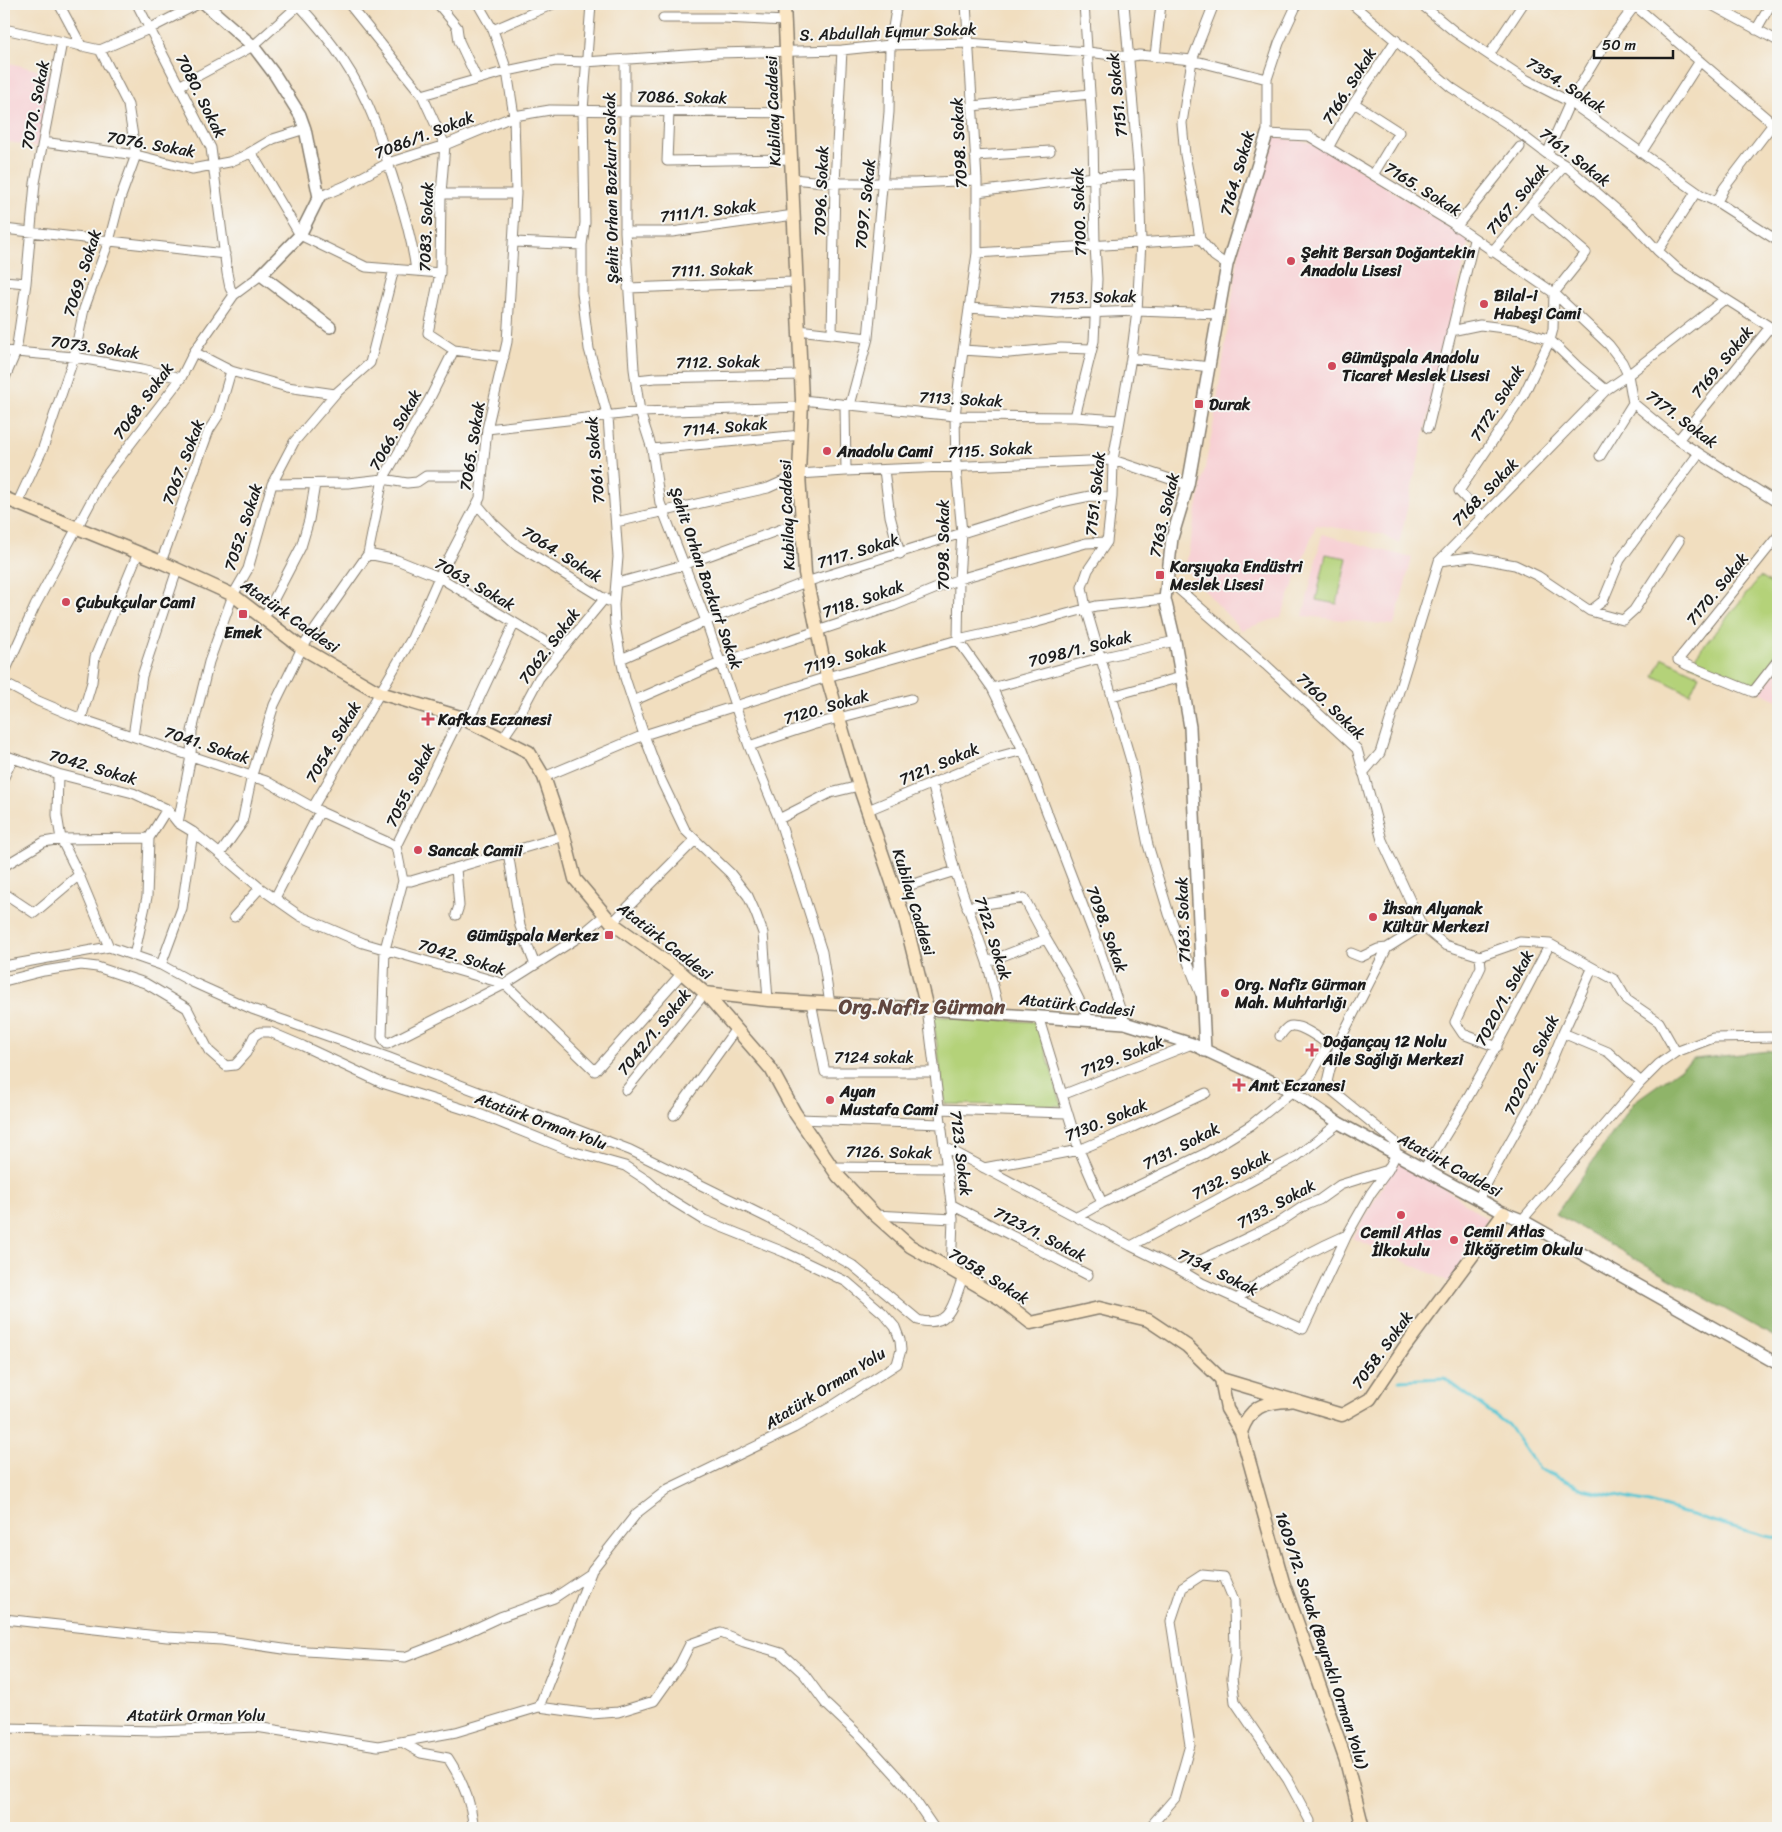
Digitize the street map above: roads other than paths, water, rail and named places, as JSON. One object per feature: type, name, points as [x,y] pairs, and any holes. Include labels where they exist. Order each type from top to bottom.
[{"type":"main road","name":"Kubilay Caddesi","points":[[784,4],[802,404],[799,474],[806,582],[827,677],[859,786],[905,920],[927,1009]]},
{"type":"main road","name":"Atatürk Caddesi","points":[[4,498],[77,530],[161,562],[233,594],[302,648],[380,693],[464,718],[529,752],[544,777],[564,836],[575,879],[608,919],[682,973],[705,993],[768,1000],[927,1009]]},
{"type":"main road","name":"7058. Sokak","points":[[705,993],[735,1030],[771,1069],[799,1119],[838,1176],[910,1246],[1001,1299],[1031,1322],[1099,1308],[1148,1320],[1187,1346],[1221,1379],[1342,1415],[1370,1399],[1404,1348],[1504,1213]]},
{"type":"main road","name":"1609/12. Sokak (Bayraklı Orman Yolu)","points":[[1221,1379],[1228,1409],[1241,1432],[1283,1582],[1346,1761],[1363,1828]]},
{"type":"main road","points":[[1228,1409],[1229,1402],[1236,1393],[1241,1391],[1266,1391]]},
{"type":"main road","points":[[1241,1432],[1245,1420],[1261,1406],[1270,1402],[1297,1401]]},
{"type":"street","points":[[59,4],[82,47]]},
{"type":"street","name":"7080. Sokak","points":[[137,4],[211,148],[230,288],[234,295]]},
{"type":"street","points":[[4,29],[100,50],[149,29],[198,4]]},
{"type":"street","points":[[205,4],[253,46],[296,107],[305,129],[319,197],[300,235],[260,275],[330,327]]},
{"type":"street","points":[[179,86],[253,46],[299,4],[352,72],[374,119],[409,228],[416,271]]},
{"type":"street","name":"7083. Sokak","points":[[349,4],[422,95],[445,146],[440,273],[428,333],[454,350]]},
{"type":"street","points":[[438,4],[457,27],[459,41],[477,80]]},
{"type":"street","name":"7065. Sokak","points":[[380,693],[412,638],[439,577],[480,498],[487,429],[507,342],[516,194],[514,116],[507,71],[493,30],[478,4]]},
{"type":"street","points":[[493,30],[553,4]]},
{"type":"street","name":"7061. Sokak","points":[[591,4],[585,62],[583,110],[586,223],[582,245],[582,294],[589,349],[608,417],[618,557],[614,605],[615,625],[621,659],[625,678],[644,735],[661,780],[685,830],[730,873],[748,896],[763,933],[768,1000]]},
{"type":"street","name":"7097. Sokak","points":[[846,471],[847,405],[868,338],[889,112],[890,45],[897,4]]},
{"type":"street","name":"7098. Sokak","points":[[966,4],[977,180],[977,253],[955,416],[956,468],[962,533],[958,640],[992,688],[1023,750],[1098,945],[1125,1023]]},
{"type":"street","name":"7100. Sokak","points":[[1074,417],[1091,349],[1097,279],[1090,94],[1084,4]]},
{"type":"street","name":"7151. Sokak","points":[[1124,4],[1139,175],[1141,242],[1137,311],[1131,358],[1113,460],[1112,497],[1107,542],[1088,570],[1082,587],[1100,658],[1131,761],[1148,845],[1169,914],[1201,995]]},
{"type":"street","points":[[1155,56],[1161,4]]},
{"type":"street","points":[[1214,4],[1192,60],[1182,123],[1185,155],[1200,239],[1214,256],[1227,265]]},
{"type":"street","name":"7164. Sokak","points":[[1227,265],[1267,134],[1267,79],[1279,43],[1297,4]]},
{"type":"street","name":"7161. Sokak","points":[[1352,4],[1452,88],[1509,125],[1547,154],[1566,165],[1633,224],[1678,269],[1770,327],[1778,334]]},
{"type":"street","name":"7354. Sokak","points":[[1421,4],[1455,32],[1527,80],[1570,102],[1696,192],[1717,202],[1778,240]]},
{"type":"street","points":[[1489,55],[1523,4]]},
{"type":"street","points":[[1547,154],[1570,102],[1600,52],[1635,4],[1776,126],[1724,188],[1717,202]]},
{"type":"street","points":[[1710,4],[1778,42]]},
{"type":"street","points":[[1756,30],[1771,4]]},
{"type":"street","points":[[663,18],[785,20]]},
{"type":"street","name":"7166. Sokak","points":[[1328,148],[1354,103],[1396,40]]},
{"type":"street","name":"7070. Sokak","points":[[4,380],[16,352],[26,283],[35,183],[62,42]]},
{"type":"street","name":"S. Abdullah Eymur Sokak","points":[[507,71],[555,60],[585,62],[717,53],[842,50],[890,45],[968,44],[1088,52],[1128,57],[1140,55],[1192,60],[1267,79]]},
{"type":"street","name":"7069. Sokak","points":[[18,504],[43,448],[74,357],[82,316],[109,241],[120,199],[136,155],[128,105],[100,50]]},
{"type":"street","name":"7096. Sokak","points":[[832,334],[835,183],[842,50]]},
{"type":"street","name":"Şehit Orhan Bozkurt Sokak","points":[[625,59],[625,232],[634,369],[640,412],[652,448],[660,503],[706,621],[749,746],[779,819],[822,952],[830,1004]]},
{"type":"street","points":[[1641,153],[1700,61]]},
{"type":"street","points":[[422,95],[507,71]]},
{"type":"street","points":[[972,106],[1090,94]]},
{"type":"street","points":[[1354,103],[1399,132],[1373,175]]},
{"type":"street","name":"7086. Sokak","points":[[514,116],[550,110],[789,113]]},
{"type":"street","points":[[669,112],[667,161],[792,159]]},
{"type":"street","name":"7086/1. Sokak","points":[[319,197],[345,186],[388,163],[445,146],[514,116]]},
{"type":"street","name":"7076. Sokak","points":[[43,142],[136,155],[192,169],[229,162],[273,139],[305,129]]},
{"type":"street","name":"7165. Sokak","points":[[1267,134],[1309,136],[1456,227],[1554,293]]},
{"type":"street","points":[[1456,227],[1520,147]]},
{"type":"street","points":[[975,156],[1050,151]]},
{"type":"street","points":[[251,152],[300,235],[366,267],[440,273]]},
{"type":"street","name":"7167. Sokak","points":[[1492,252],[1566,165]]},
{"type":"street","points":[[977,192],[1093,177],[1139,175]]},
{"type":"street","points":[[792,180],[835,183],[915,183],[977,180]]},
{"type":"street","points":[[1658,251],[1696,192]]},
{"type":"street","points":[[442,194],[516,194]]},
{"type":"street","points":[[1531,206],[1586,253],[1554,293]]},
{"type":"street","name":"7111/1. Sokak","points":[[625,232],[672,232],[794,215]]},
{"type":"street","points":[[4,229],[225,254]]},
{"type":"street","points":[[977,253],[1200,239]]},
{"type":"street","points":[[1428,428],[1474,240]]},
{"type":"street","points":[[514,242],[582,245]]},
{"type":"street","name":"7163. Sokak","points":[[1205,1051],[1190,727],[1175,641],[1165,599],[1172,538],[1188,485],[1227,265]]},
{"type":"street","name":"7052. Sokak","points":[[178,823],[191,756],[192,731],[209,662],[233,594],[248,569],[272,484],[294,442],[335,394],[370,363],[394,269]]},
{"type":"street","name":"7068. Sokak","points":[[4,674],[35,606],[102,481],[180,378],[194,352],[234,295],[260,275]]},
{"type":"street","name":"7111. Sokak","points":[[628,288],[791,282],[797,280]]},
{"type":"street","points":[[4,281],[26,283]]},
{"type":"street","name":"7172. Sokak","points":[[1482,516],[1459,491],[1523,396],[1550,340],[1554,293]]},
{"type":"street","name":"7171. Sokak","points":[[1554,293],[1609,345],[1622,362],[1628,375],[1633,403],[1678,440],[1778,502]]},
{"type":"street","name":"7168. Sokak","points":[[1363,773],[1380,754],[1439,561],[1606,390],[1725,299]]},
{"type":"street","name":"7153. Sokak","points":[[969,308],[1058,314],[1137,311],[1219,314]]},
{"type":"street","points":[[1452,331],[1480,325],[1520,330],[1550,340],[1606,390]]},
{"type":"street","name":"7169. Sokak","points":[[1678,440],[1770,327]]},
{"type":"street","points":[[798,330],[868,338]]},
{"type":"street","points":[[963,350],[1009,353],[1060,348],[1091,349]]},
{"type":"street","name":"7073. Sokak","points":[[4,350],[74,357],[180,378]]},
{"type":"street","points":[[454,350],[504,357]]},
{"type":"street","name":"7066. Sokak","points":[[220,854],[242,823],[252,775],[274,705],[302,648],[368,554],[383,479],[430,400],[454,350]]},
{"type":"street","points":[[194,352],[231,371],[287,387],[335,394]]},
{"type":"street","points":[[1131,358],[1210,367]]},
{"type":"street","name":"7067. Sokak","points":[[161,562],[209,430],[218,416],[231,371]]},
{"type":"street","name":"7112. Sokak","points":[[637,380],[800,375]]},
{"type":"street","points":[[1600,456],[1633,403]]},
{"type":"street","name":"7113. Sokak","points":[[487,429],[640,412],[802,404],[847,405],[955,416],[1074,417],[1119,420]]},
{"type":"street","name":"7114. Sokak","points":[[652,448],[801,435]]},
{"type":"street","points":[[1590,611],[1603,600],[1620,560],[1699,453]]},
{"type":"street","name":"7115. Sokak","points":[[616,522],[768,488],[799,474],[1113,460],[1188,485]]},
{"type":"street","points":[[884,470],[890,516],[900,554]]},
{"type":"street","points":[[272,484],[348,483],[383,479],[407,483],[417,482],[426,476],[481,476]]},
{"type":"street","points":[[264,618],[301,547],[309,520],[315,484]]},
{"type":"street","name":"7117. Sokak","points":[[621,659],[706,621],[806,582],[1061,502],[1090,496],[1112,497]]},
{"type":"street","name":"7064. Sokak","points":[[477,504],[493,523],[517,546],[614,605]]},
{"type":"street","points":[[617,582],[684,565],[801,522]]},
{"type":"street","name":"7170. Sokak","points":[[1778,536],[1678,660],[1753,692],[1778,660]]},
{"type":"street","points":[[1439,561],[1472,557],[1516,566],[1538,576],[1590,611],[1623,620],[1634,610],[1679,541]]},
{"type":"street","name":"7118. Sokak","points":[[633,701],[720,663],[893,606],[959,579],[1086,542],[1107,542]]},
{"type":"street","points":[[81,719],[92,682],[95,657],[138,553]]},
{"type":"street","name":"7063. Sokak","points":[[368,554],[397,560],[439,577],[561,652]]},
{"type":"street","points":[[133,736],[142,676],[177,570]]},
{"type":"street","name":"7160. Sokak","points":[[1167,580],[1266,665],[1357,749],[1382,840],[1422,926]]},
{"type":"street","name":"7062. Sokak","points":[[503,738],[522,710],[539,678],[605,598]]},
{"type":"street","name":"7119. Sokak","points":[[544,777],[644,735],[827,677],[958,640],[1030,624],[1086,608],[1165,599]]},
{"type":"street","name":"7055. Sokak","points":[[387,1044],[382,1036],[385,949],[403,881],[396,846],[514,624]]},
{"type":"street","name":"7098/1. Sokak","points":[[992,688],[1100,658],[1175,641]]},
{"type":"street","points":[[1112,696],[1182,677]]},
{"type":"street","name":"7041. Sokak","points":[[4,683],[38,701],[81,719],[252,775],[316,809],[396,846]]},
{"type":"street","name":"7054. Sokak","points":[[275,898],[316,809],[380,693]]},
{"type":"street","name":"7120. Sokak","points":[[749,746],[812,725],[912,699]]},
{"type":"street","name":"7121. Sokak","points":[[868,810],[994,758],[1023,750]]},
{"type":"street","points":[[4,777],[8,757]]},
{"type":"street","name":"7042. Sokak","points":[[8,757],[58,774],[133,793],[167,809],[178,823],[193,832],[260,888],[300,916],[363,943],[506,984],[595,1071],[682,973]]},
{"type":"street","points":[[58,774],[57,815],[61,839],[79,875],[109,946]]},
{"type":"street","name":"7122. Sokak","points":[[932,783],[955,872],[986,962],[1000,1014]]},
{"type":"street","points":[[779,819],[830,794],[859,786]]},
{"type":"street","points":[[134,956],[148,898],[149,838],[167,809]]},
{"type":"street","points":[[160,965],[182,908],[193,832]]},
{"type":"street","points":[[403,881],[411,882],[564,836]]},
{"type":"street","points":[[4,866],[44,842],[61,839],[149,838]]},
{"type":"street","points":[[384,1056],[387,1044],[506,984],[578,936],[608,919],[695,840]]},
{"type":"street","points":[[508,852],[520,926],[535,965]]},
{"type":"street","points":[[456,868],[459,906],[456,916]]},
{"type":"street","points":[[895,890],[955,872]]},
{"type":"street","points":[[4,893],[34,913],[79,875]]},
{"type":"street","points":[[234,917],[260,888]]},
{"type":"street","points":[[967,907],[1024,898],[1065,971],[1089,1020]]},
{"type":"street","points":[[1351,953],[1361,957],[1387,948],[1422,926],[1445,946],[1480,956],[1481,967],[1455,1022],[1463,1034],[1497,1046]]},
{"type":"street","points":[[986,962],[1046,939]]},
{"type":"street","name":"7020/1. Sokak","points":[[1480,956],[1520,942],[1550,944],[1592,969],[1615,980],[1627,1000],[1659,1022],[1676,1052]]},
{"type":"street","name":"7020/1. Sokak","points":[[1424,1170],[1497,1046],[1550,944]]},
{"type":"street","points":[[4,966],[109,946],[160,965],[192,982],[252,1008],[630,1150],[770,1219],[852,1265],[918,1320],[929,1323],[940,1320],[948,1315],[963,1277]]},
{"type":"street","points":[[1387,948],[1342,1036],[1327,1082],[1334,1092],[1394,1142],[1396,1154]]},
{"type":"street","name":"Atatürk Orman Yolu","points":[[4,981],[44,971],[81,965],[119,973],[145,983],[187,1008],[198,1026],[209,1051],[226,1066],[235,1065],[246,1053],[254,1036],[260,1032],[270,1032],[382,1083],[479,1114],[568,1150],[625,1166],[648,1181],[665,1196],[704,1220],[784,1252],[847,1282],[895,1327],[900,1340],[901,1350],[897,1364],[829,1408],[794,1428],[668,1489],[637,1512],[591,1574],[539,1707],[456,1732],[378,1746],[256,1727],[158,1731],[4,1728]]},
{"type":"street","name":"7020/2. Sokak","points":[[1478,1199],[1540,1088],[1592,969]]},
{"type":"street","name":"7042/1. Sokak","points":[[626,1090],[705,993]]},
{"type":"street","name":"7124 sokak","points":[[811,1002],[824,1072],[935,1072]]},
{"type":"street","name":"Atatürk Caddesi","points":[[927,1009],[1125,1023],[1192,1044],[1292,1091],[1339,1123],[1504,1213],[1522,1220],[1778,1364]]},
{"type":"street","name":"7123. Sokak","points":[[927,1009],[954,1219],[951,1271]]},
{"type":"street","points":[[1038,1016],[1079,1150],[1102,1203]]},
{"type":"street","name":"7131. Sokak","points":[[1077,1217],[1212,1149],[1251,1125],[1311,1076],[1328,1045],[1316,1035],[1295,1026],[1288,1027],[1280,1036]]},
{"type":"street","points":[[674,1115],[735,1030]]},
{"type":"street","points":[[1563,1033],[1608,1052],[1642,1082]]},
{"type":"street","points":[[1522,1220],[1659,1064],[1676,1052],[1713,1038],[1778,1038]]},
{"type":"street","name":"7129. Sokak","points":[[1062,1095],[1192,1044]]},
{"type":"street","name":"7130. Sokak","points":[[984,1168],[1079,1150],[1131,1128],[1206,1092]]},
{"type":"street","points":[[940,1109],[1067,1113]]},
{"type":"street","points":[[799,1119],[942,1124]]},
{"type":"street","name":"7132. Sokak","points":[[1131,1246],[1296,1158],[1339,1123]]},
{"type":"street","name":"7134. Sokak","points":[[945,1147],[1202,1283],[1303,1329],[1347,1235],[1396,1154]]},
{"type":"street","name":"7126. Sokak","points":[[831,1167],[947,1168]]},
{"type":"street","name":"7133. Sokak","points":[[1180,1270],[1280,1222],[1340,1185],[1388,1170]]},
{"type":"street","name":"7123/1. Sokak","points":[[952,1205],[1088,1275]]},
{"type":"street","points":[[876,1215],[954,1219]]},
{"type":"street","points":[[1238,1298],[1284,1268],[1324,1245],[1347,1235]]},
{"type":"street","points":[[4,1619],[167,1637],[222,1640],[290,1650],[405,1657],[554,1598],[591,1574]]},
{"type":"street","points":[[1149,1828],[1175,1798],[1190,1745],[1171,1621],[1182,1588],[1202,1575],[1224,1577],[1234,1601],[1235,1656],[1232,1678],[1235,1702],[1288,1780],[1310,1821],[1310,1828]]},
{"type":"street","points":[[539,1707],[591,1714],[618,1712],[654,1701],[679,1666],[690,1644],[721,1633],[781,1653],[804,1674],[826,1704],[864,1740],[904,1784],[934,1828]]},
{"type":"street","points":[[402,1742],[421,1753],[448,1758],[462,1781],[472,1810],[473,1822]]},
{"type":"waterway","points":[[1400,1380],[1444,1378],[1508,1425],[1539,1469],[1582,1489],[1649,1503],[1778,1538]]},
{"type":"place","name":"Şehit Bersan Doğantekin Anadolu Lisesi","points":[[1291,261]]},
{"type":"place","name":"Bilal-i Habeşi Cami","points":[[1484,304]]},
{"type":"place","name":"Gümüşpala Anadolu Ticaret Meslek Lisesi","points":[[1332,366]]},
{"type":"place","name":"Durak","points":[[1199,404]]},
{"type":"place","name":"Anadolu Cami","points":[[827,451]]},
{"type":"place","name":"Karşıyaka Endüstri Meslek Lisesi","points":[[1160,575]]},
{"type":"place","name":"Çubukçular Cami","points":[[66,602]]},
{"type":"place","name":"Emek","points":[[243,614]]},
{"type":"place","name":"Kafkas Eczanesi","points":[[428,719]]},
{"type":"place","name":"Sancak Camii","points":[[418,850]]},
{"type":"place","name":"İhsan Alyanak Kültür Merkezi","points":[[1373,917]]},
{"type":"place","name":"Gümüşpala Merkez","points":[[609,935]]},
{"type":"place","name":"Org. Nafiz Gürman Mah. Muhtarlığı","points":[[1225,993]]},
{"type":"place","name":"Doğançay 12 Nolu Aile Sağlığı Merkezi","points":[[1312,1050]]},
{"type":"place","name":"Anıt Eczanesi","points":[[1239,1085]]},
{"type":"place","name":"Ayan Mustafa Cami","points":[[830,1100]]},
{"type":"place","name":"Cemil Atlas İlkokulu","points":[[1401,1215]]},
{"type":"place","name":"Cemil Atlas İlköğretim Okulu","points":[[1454,1240]]},
{"type":"district","name":"Org.Nafiz Gürman","points":[[922,1007]]}]
